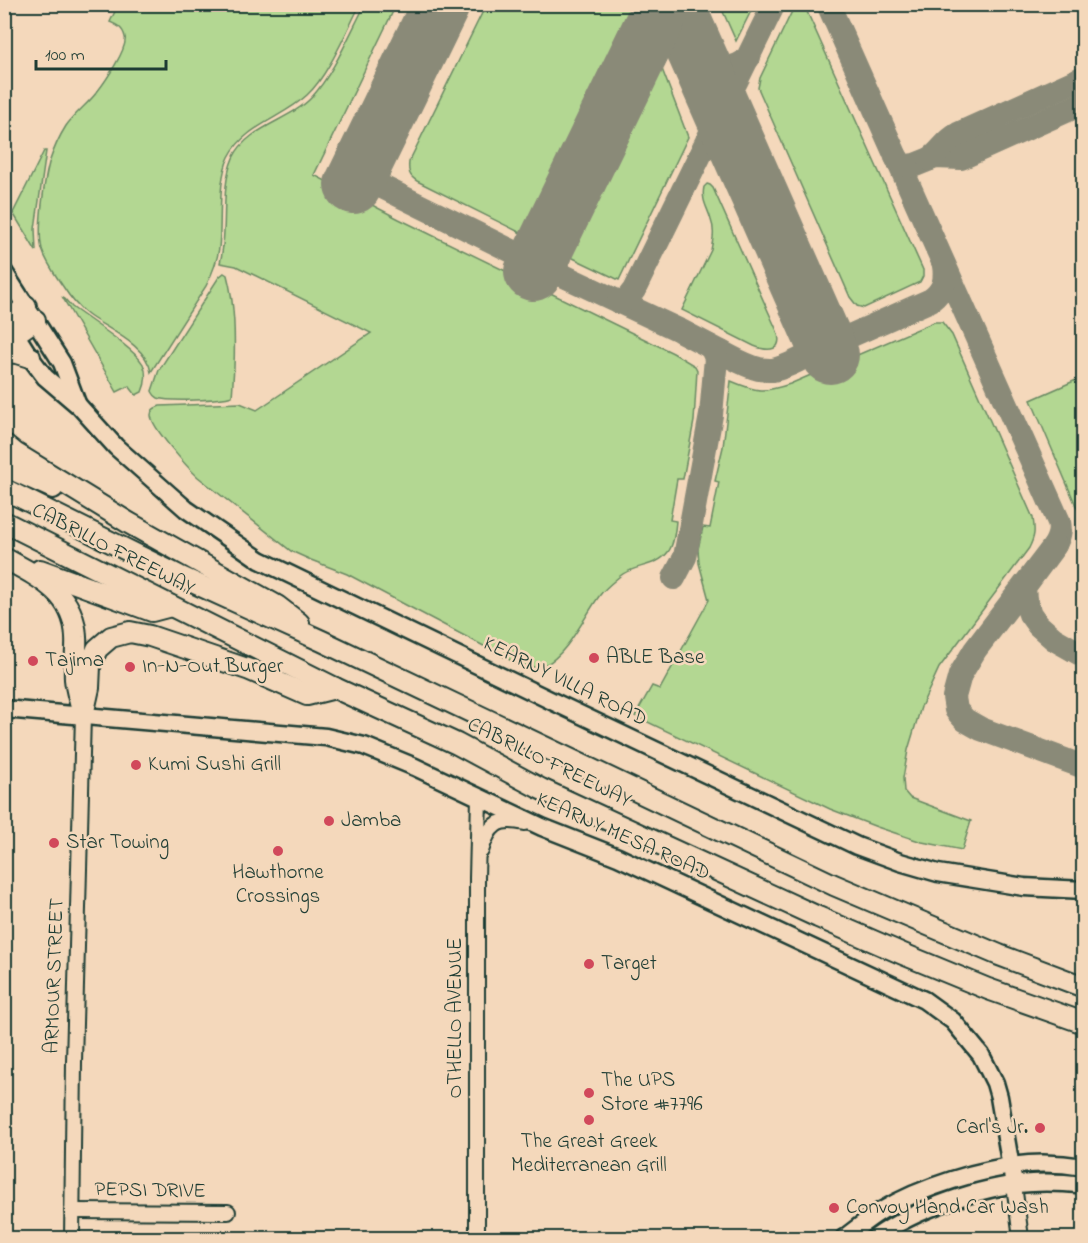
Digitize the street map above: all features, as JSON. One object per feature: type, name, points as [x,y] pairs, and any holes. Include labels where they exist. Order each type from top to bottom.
[{"type":"highway","points":[[7,329],[30,313]]},
{"type":"highway","points":[[4,352],[30,357]]},
{"type":"highway","points":[[4,444],[129,523],[277,606],[322,641]]},
{"type":"highway","points":[[4,466],[129,523]]},
{"type":"highway","name":"CABRILLO FREEWAY","points":[[4,489],[180,576],[322,641],[834,885],[999,955],[1083,987]]},
{"type":"highway","name":"CABRILLO FREEWAY","points":[[4,522],[335,688],[457,744],[541,789],[818,917],[988,989],[1083,1023]]},
{"type":"highway","points":[[4,557],[152,611],[171,606]]},
{"type":"highway","points":[[4,557],[44,580],[69,607],[75,624],[75,679],[83,716]]},
{"type":"highway","points":[[83,716],[89,688],[90,666],[97,649],[111,637],[130,632],[150,636],[250,670],[308,695],[335,688]]},
{"type":"main road","name":"KEARNY VILLA ROAD","points":[[4,272],[62,363],[79,406]]},
{"type":"main road","name":"KEARNY VILLA ROAD","points":[[7,329],[45,377],[79,406],[116,447],[186,508],[260,560],[856,846],[938,873],[1024,887],[1083,890]]},
{"type":"main road","name":"KEARNY MESA ROAD","points":[[4,709],[326,738],[364,746],[542,827],[618,857],[906,991],[924,1000],[953,1021],[981,1055],[999,1096],[1014,1185]]},
{"type":"main road","points":[[844,1239],[879,1213],[921,1192],[948,1182],[988,1170],[1030,1164],[1083,1167]]},
{"type":"main road","points":[[875,1239],[889,1228],[927,1209],[993,1188],[1032,1183],[1083,1185]]},
{"type":"street","name":"ARMOUR STREET","points":[[72,1239],[83,716]]},
{"type":"street","name":"OTHELLO AVENUE","points":[[477,1239],[479,797]]},
{"type":"street","points":[[477,874],[484,842],[488,832],[495,825],[513,820],[542,827]]},
{"type":"street","points":[[1014,1185],[1021,1239]]},
{"type":"street","name":"PEPSI DRIVE","points":[[72,1211],[228,1212]]},
{"type":"green space","points":[[118,5],[360,5],[315,87],[297,103],[254,129],[236,146],[229,157],[223,178],[219,248],[214,268],[206,286],[151,372],[142,353],[88,315],[73,301],[48,263],[41,241],[43,194],[54,149],[66,126],[105,81],[123,49],[125,37],[123,31],[110,22]]},
{"type":"green space","points":[[365,5],[396,5],[314,175],[673,353],[695,366],[697,370],[694,421],[683,479],[677,479],[670,520],[676,521],[676,525],[670,549],[658,561],[632,569],[609,585],[560,654],[540,667],[516,663],[347,574],[291,551],[198,477],[163,438],[151,415],[155,408],[160,406],[240,403],[257,410],[371,333],[236,266],[220,263],[224,237],[226,184],[233,158],[249,138],[312,97],[334,65]]},
{"type":"green space","points":[[486,5],[631,5],[630,21],[529,231],[525,235],[417,181],[409,171],[409,162]]},
{"type":"green space","points":[[720,5],[754,5],[736,41]]},
{"type":"green space","points":[[795,5],[804,5],[923,270],[920,282],[864,308],[857,306],[850,297],[758,88],[760,78]]},
{"type":"green space","points":[[655,67],[662,69],[688,137],[619,280],[573,258],[569,252]]},
{"type":"green space","points":[[46,151],[35,229],[36,251],[13,213]]},
{"type":"green space","points":[[707,184],[713,188],[777,331],[779,338],[774,348],[765,349],[754,346],[682,310],[711,250],[713,228],[703,196],[704,187]]},
{"type":"green space","points":[[224,273],[227,275],[230,286],[234,321],[232,396],[195,400],[158,398],[152,391],[159,370],[219,277]]},
{"type":"green space","points":[[63,298],[138,357],[145,371],[142,392],[136,395],[129,386],[117,392]]},
{"type":"green space","points":[[934,322],[942,322],[952,335],[1033,518],[1034,526],[1029,548],[939,668],[921,707],[908,750],[903,778],[904,791],[910,798],[971,821],[962,850],[922,842],[830,809],[635,716],[652,686],[660,689],[709,600],[699,563],[698,549],[703,527],[710,528],[719,482],[715,481],[723,447],[731,381],[760,390],[781,387]]},
{"type":"green space","points":[[1083,377],[1083,522],[1031,400]]},
{"type":"taxiway","points":[[619,302],[627,299],[634,290],[774,4]]},
{"type":"taxiway","points":[[828,4],[1059,522],[1059,534],[1055,545]]},
{"type":"taxiway","points":[[694,48],[703,60],[721,68],[739,65],[749,57]]},
{"type":"taxiway","points":[[930,159],[958,134],[1084,77]]},
{"type":"taxiway","points":[[896,157],[901,164],[908,166],[935,157],[961,158],[1084,103]]},
{"type":"taxiway","points":[[358,175],[522,256],[535,255],[545,247]]},
{"type":"taxiway","points":[[545,247],[544,258],[547,268],[679,330],[721,352],[719,353]]},
{"type":"taxiway","points":[[721,352],[759,369],[773,370],[784,367],[815,350],[819,340],[817,323],[827,336],[843,339],[931,300],[939,293],[943,285],[944,265]]},
{"type":"taxiway","points":[[674,578],[685,557],[711,415],[716,358],[709,346]]},
{"type":"taxiway","points":[[1084,656],[1054,639],[1038,625],[1030,614],[1025,599],[1024,587],[1055,545],[975,650],[960,675],[954,697],[956,710],[965,720],[981,729],[1084,767]]},
{"type":"runway","points":[[353,185],[441,4]]},
{"type":"runway","points":[[533,272],[663,4]]},
{"type":"runway","points":[[675,4],[830,355]]},
{"type":"place","name":"ABLE Base","points":[[594,658]]},
{"type":"place","name":"Tajima","points":[[33,661]]},
{"type":"place","name":"In-N-Out Burger","points":[[130,667]]},
{"type":"place","name":"Kumi Sushi Grill","points":[[136,765]]},
{"type":"place","name":"Jamba","points":[[329,821]]},
{"type":"place","name":"Star Towing","points":[[54,843]]},
{"type":"place","name":"Hawthorne Crossings","points":[[278,851]]},
{"type":"place","name":"Target","points":[[589,964]]},
{"type":"place","name":"The UPS Store #7796","points":[[589,1093]]},
{"type":"place","name":"The Great Greek Mediterranean Grill","points":[[589,1120]]},
{"type":"place","name":"Carl's Jr.","points":[[1040,1128]]},
{"type":"place","name":"Convoy Hand Car Wash","points":[[834,1208]]}]
